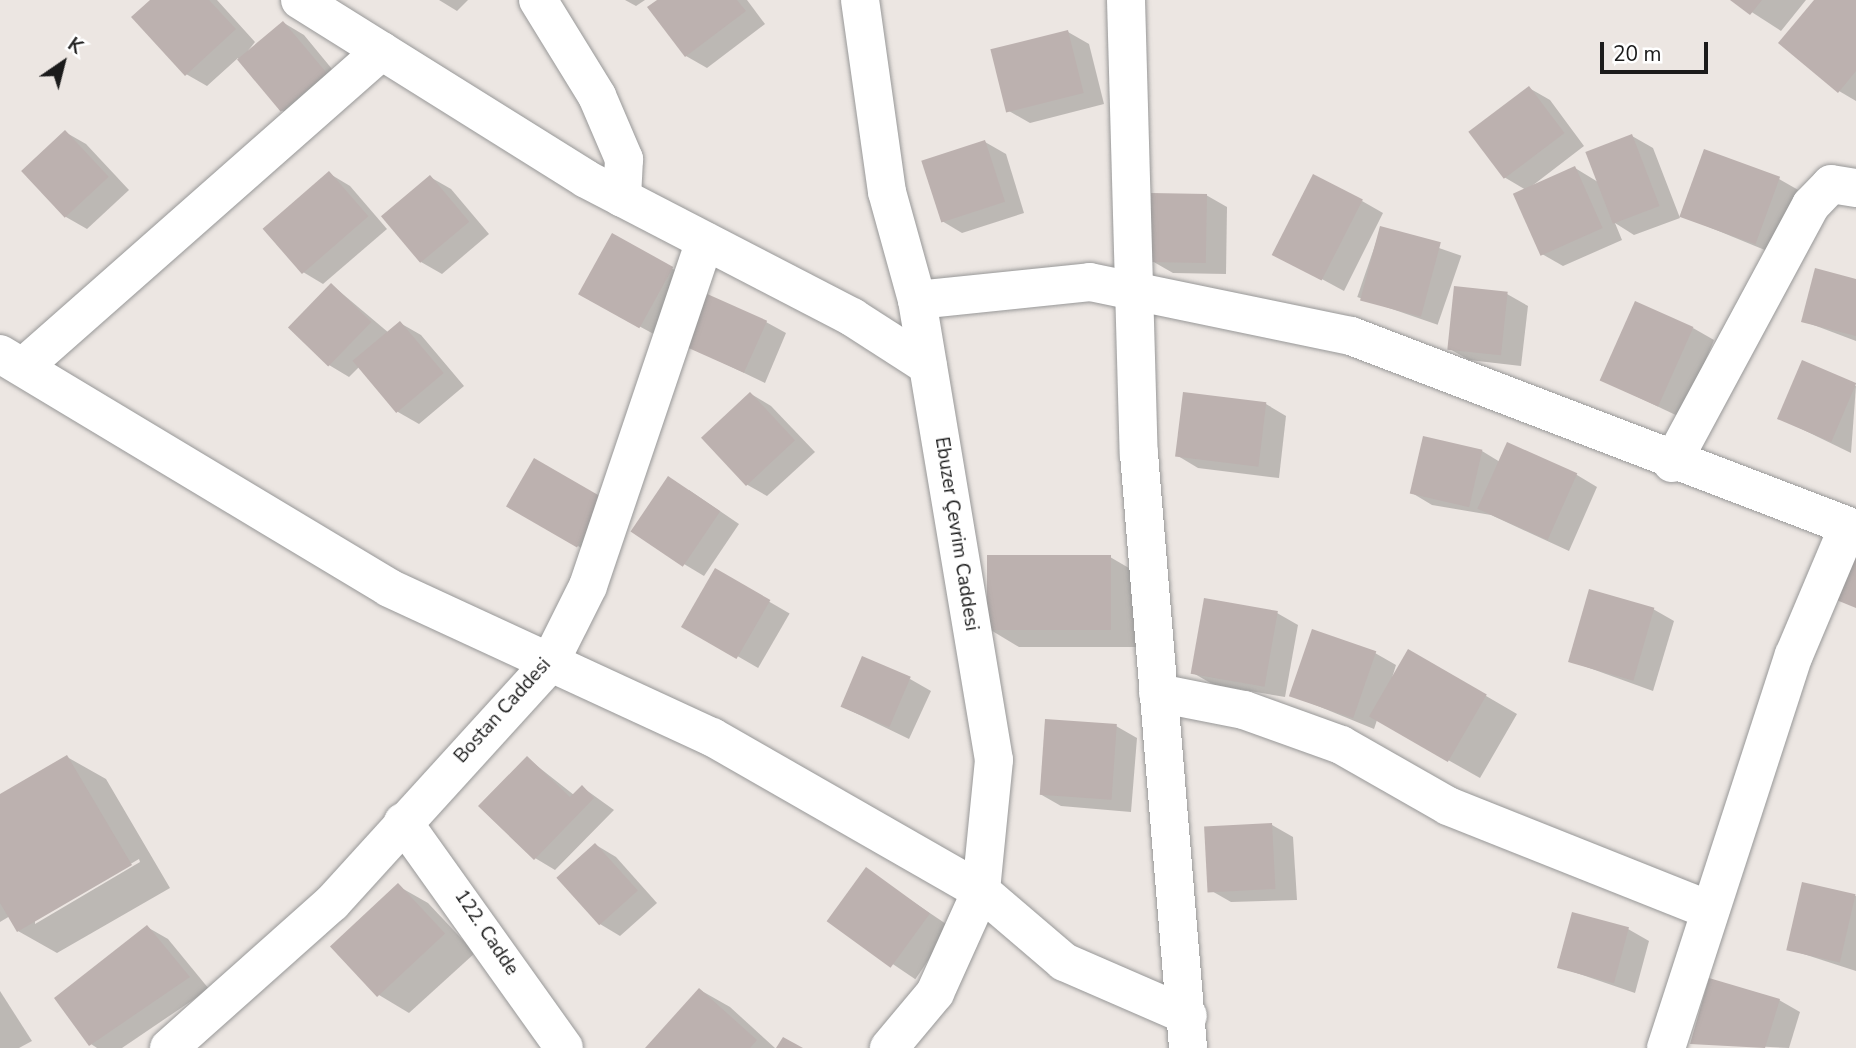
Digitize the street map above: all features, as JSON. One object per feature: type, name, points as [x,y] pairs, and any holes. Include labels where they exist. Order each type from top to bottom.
[{"type":"street","points":[[300,0],[622,198],[852,317],[928,366]]},
{"type":"street","points":[[538,0],[613,134],[624,159],[622,198]]},
{"type":"street","name":"Ebuzer Çevrim Caddesi","points":[[860,0],[887,192],[917,300],[994,761],[981,891],[936,993],[889,1048]]},
{"type":"street","points":[[1126,0],[1130,287],[1158,692],[1188,1032]]},
{"type":"street","points":[[382,51],[12,360],[389,588],[548,666],[712,737],[981,891],[1064,962],[1188,1032]]},
{"type":"street","points":[[1672,463],[1811,205],[1831,184],[1856,188]]},
{"type":"street","name":"Bostan Caddesi","points":[[169,1048],[332,902],[402,822],[548,666],[588,586],[705,241]]},
{"type":"street","points":[[917,300],[1090,282],[1130,287],[1350,336],[1672,463],[1852,528],[1794,655],[1666,1048]]},
{"type":"street","points":[[1158,692],[1244,710],[1341,745],[1448,806],[1710,911]]},
{"type":"street","name":"122. Cadde","points":[[402,822],[565,1048]]},
{"type":"building","points":[[150,0],[209,0],[236,29],[185,76],[131,17]]},
{"type":"building","points":[[657,0],[737,0],[746,11],[685,57],[647,7]]},
{"type":"building","points":[[1730,0],[1762,0],[1750,15]]},
{"type":"building","points":[[1814,0],[1856,0],[1856,71],[1838,93],[1778,43]]},
{"type":"building","points":[[283,21],[327,73],[281,112],[237,60]]},
{"type":"building","points":[[1068,30],[1084,93],[1006,112],[990,49]]},
{"type":"building","points":[[1529,86],[1565,133],[1504,179],[1468,132]]},
{"type":"building","points":[[65,130],[109,177],[65,218],[21,171]]},
{"type":"building","points":[[1632,134],[1660,206],[1613,224],[1585,152]]},
{"type":"building","points":[[985,140],[1005,202],[941,223],[921,161]]},
{"type":"building","points":[[1704,149],[1780,177],[1755,244],[1679,217]]},
{"type":"building","points":[[1575,166],[1603,228],[1541,256],[1513,194]]},
{"type":"building","points":[[329,171],[368,216],[302,274],[263,229]]},
{"type":"building","points":[[1313,174],[1363,199],[1322,281],[1272,255]]},
{"type":"building","points":[[430,175],[469,222],[420,263],[381,216]]},
{"type":"building","points":[[1151,193],[1207,194],[1206,263],[1150,262]]},
{"type":"building","points":[[1380,226],[1441,242],[1421,317],[1360,300]]},
{"type":"building","points":[[612,233],[673,267],[639,328],[578,294]]},
{"type":"building","points":[[1815,268],[1856,279],[1856,336],[1801,322]]},
{"type":"building","points":[[331,283],[371,322],[328,366],[288,328]]},
{"type":"building","points":[[1454,286],[1508,292],[1501,355],[1447,350]]},
{"type":"building","points":[[705,293],[767,321],[744,373],[682,345]]},
{"type":"building","points":[[1635,301],[1693,327],[1658,407],[1600,380]]},
{"type":"building","points":[[400,321],[444,373],[396,413],[353,361]]},
{"type":"building","points":[[1802,360],[1856,383],[1831,442],[1777,419]]},
{"type":"building","points":[[750,392],[795,440],[746,486],[701,438]]},
{"type":"building","points":[[1183,392],[1266,402],[1258,467],[1175,457]]},
{"type":"building","points":[[1423,436],[1482,450],[1469,507],[1410,493]]},
{"type":"building","points":[[1507,442],[1577,473],[1548,540],[1477,509]]},
{"type":"building","points":[[534,458],[605,499],[577,547],[506,506]]},
{"type":"building","points":[[668,476],[720,511],[683,567],[631,532]]},
{"type":"building","points":[[1856,546],[1856,608],[1829,597]]},
{"type":"building","points":[[987,555],[1111,555],[1111,630],[987,630]]},
{"type":"building","points":[[715,568],[770,600],[736,659],[681,627]]},
{"type":"building","points":[[1589,589],[1654,608],[1633,681],[1568,662]]},
{"type":"building","points":[[1204,598],[1278,611],[1264,687],[1191,674]]},
{"type":"building","points":[[1312,629],[1376,651],[1353,718],[1289,696]]},
{"type":"building","points":[[1408,649],[1487,694],[1448,762],[1369,717]]},
{"type":"building","points":[[862,656],[911,677],[889,727],[841,707]]},
{"type":"building","points":[[1045,719],[1117,724],[1112,800],[1040,795]]},
{"type":"building","points":[[67,755],[132,865],[17,932],[0,903],[0,794]]},
{"type":"building","points":[[527,756],[570,797],[582,785],[594,798],[534,860],[478,806]]},
{"type":"building","points":[[1272,823],[1275,889],[1208,892],[1204,827]]},
{"type":"building","points":[[595,843],[638,891],[599,925],[556,878]]},
{"type":"building","points":[[866,867],[930,913],[891,968],[827,921]]},
{"type":"building","points":[[1802,882],[1856,894],[1840,963],[1786,950]]},
{"type":"building","points":[[398,883],[445,933],[377,997],[330,946]]},
{"type":"building","points":[[1572,912],[1629,927],[1614,983],[1557,968]]},
{"type":"building","points":[[147,925],[190,977],[89,1046],[54,998]]},
{"type":"building","points":[[1709,978],[1780,999],[1765,1048],[1690,1044]]},
{"type":"building","points":[[699,988],[757,1040],[750,1048],[645,1048]]},
{"type":"building","points":[[783,1037],[803,1048],[776,1048]]}]
